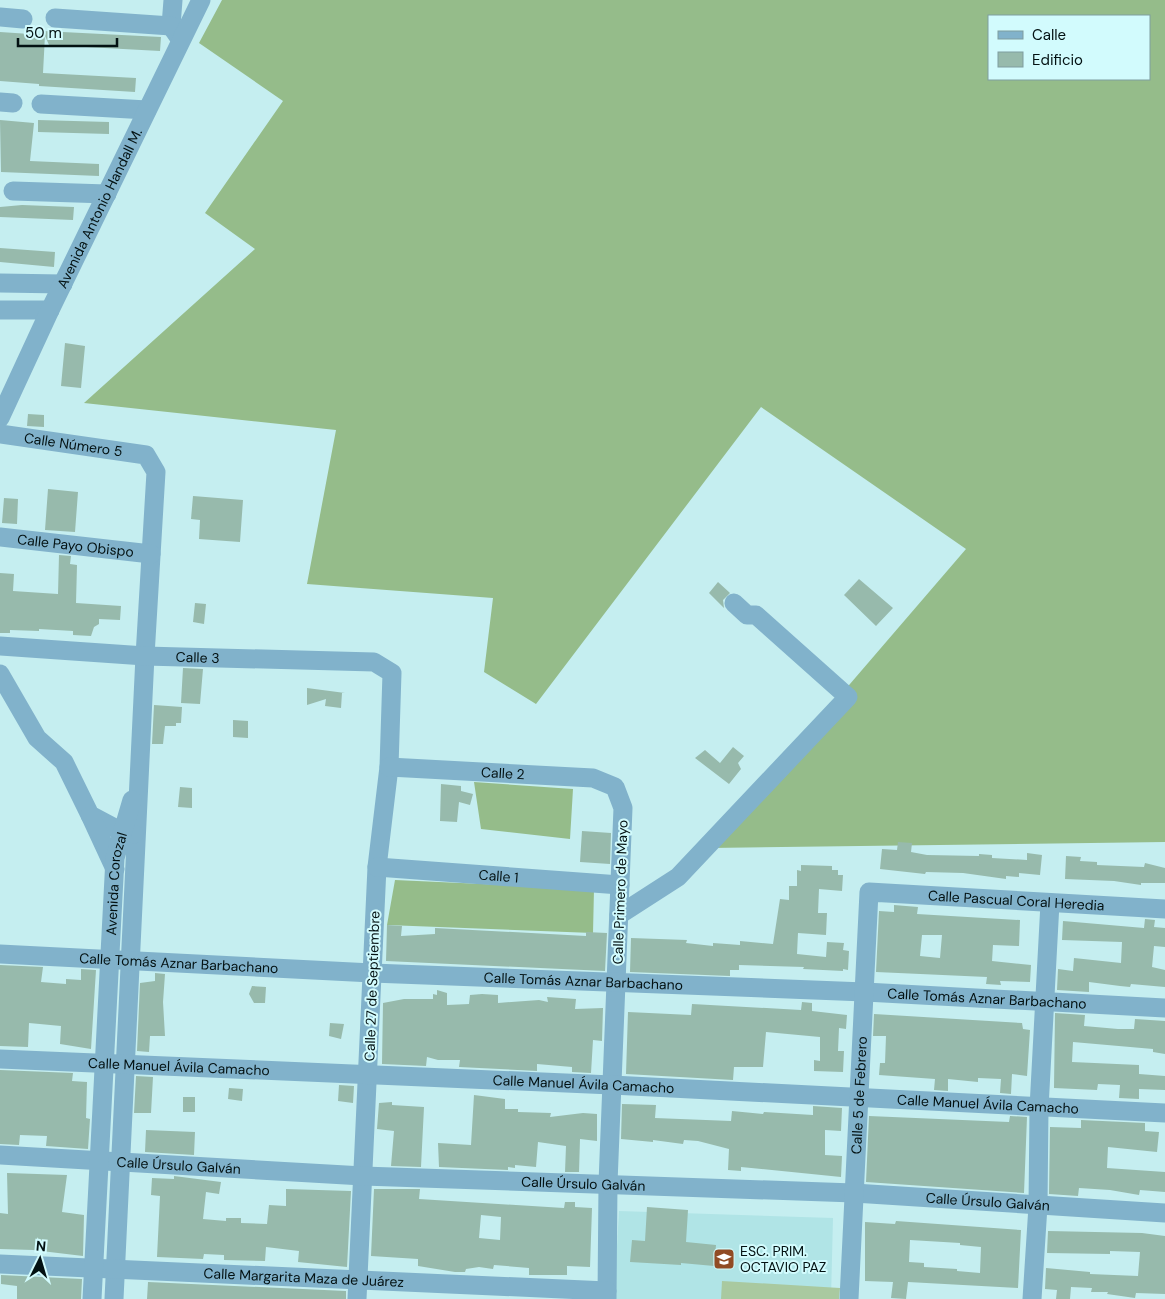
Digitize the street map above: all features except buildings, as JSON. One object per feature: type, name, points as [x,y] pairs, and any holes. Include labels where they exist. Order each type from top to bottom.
[{"type":"street","points":[[55,18],[176,34],[173,0]]},
{"type":"street","name":"Avenida Antonio Handall M.","points":[[0,418],[62,284],[147,110],[176,34],[201,0]]},
{"type":"street","points":[[0,17],[23,19]]},
{"type":"street","points":[[41,104],[147,110]]},
{"type":"street","points":[[13,191],[107,194]]},
{"type":"street","points":[[0,283],[62,284]]},
{"type":"street","points":[[0,310],[50,310]]},
{"type":"street","name":"Calle Número 5","points":[[0,434],[146,455]]},
{"type":"street","name":"Avenida Corozal","points":[[114,1299],[130,960],[130,833],[140,770],[144,656],[156,472],[146,455]]},
{"type":"street","name":"Calle Payo Obispo","points":[[0,537],[151,554]]},
{"type":"street","points":[[619,915],[678,877],[848,697],[756,615],[747,615],[734,604]]},
{"type":"street","name":"Calle 3","points":[[0,646],[144,656],[374,662],[392,673]]},
{"type":"street","name":"Calle 27 de Septiembre","points":[[357,1299],[377,867],[388,768],[392,673]]},
{"type":"street","points":[[0,674],[37,738],[64,762],[115,869]]},
{"type":"street","name":"Calle 2","points":[[388,768],[593,778],[615,787]]},
{"type":"street","name":"Calle Primero de Mayo","points":[[607,1295],[608,1183],[623,808],[615,787]]},
{"type":"street","points":[[90,815],[130,833]]},
{"type":"street","name":"Avenida Corozal","points":[[92,1299],[106,1065],[115,858],[130,833]]},
{"type":"street","name":"Calle 1","points":[[377,867],[620,885]]},
{"type":"street","name":"Calle Pascual Coral Heredia","points":[[869,892],[1165,909]]},
{"type":"street","name":"Calle 5 de Febrero","points":[[849,1299],[869,892]]},
{"type":"street","points":[[1032,1299],[1038,1206],[1039,1108],[1050,903]]},
{"type":"street","name":"Calle Tomás Aznar Barbachano","points":[[0,954],[372,973],[1044,1000],[1165,1008]]},
{"type":"street","name":"Calle Manuel Ávila Camacho","points":[[0,1060],[612,1085],[1165,1113]]},
{"type":"street","name":"Calle Úrsulo Galván","points":[[0,1155],[100,1159],[364,1176],[854,1193],[1165,1213]]},
{"type":"street","name":"Calle Margarita Maza de Juárez","points":[[0,1264],[358,1280],[607,1295]]},
{"type":"shaded area","name":"ESC. PRIM. OCTAVIO PAZ","points":[[619,1211],[833,1218],[831,1299],[614,1299]]},
{"type":"green space","points":[[222,0],[1165,0],[1165,842],[709,848],[966,549],[761,407],[536,704],[484,672],[493,598],[307,584],[336,430],[84,403],[255,249],[205,213],[283,101],[199,43]]},
{"type":"green space","points":[[474,782],[573,789],[570,839],[481,829]]},
{"type":"green space","points":[[395,880],[594,889],[593,933],[387,925]]},
{"type":"green space","points":[[722,1281],[840,1288],[839,1299],[721,1299]]},
{"type":"place","name":"ESC. PRIM. OCTAVIO PAZ","points":[[724,1259]]}]
